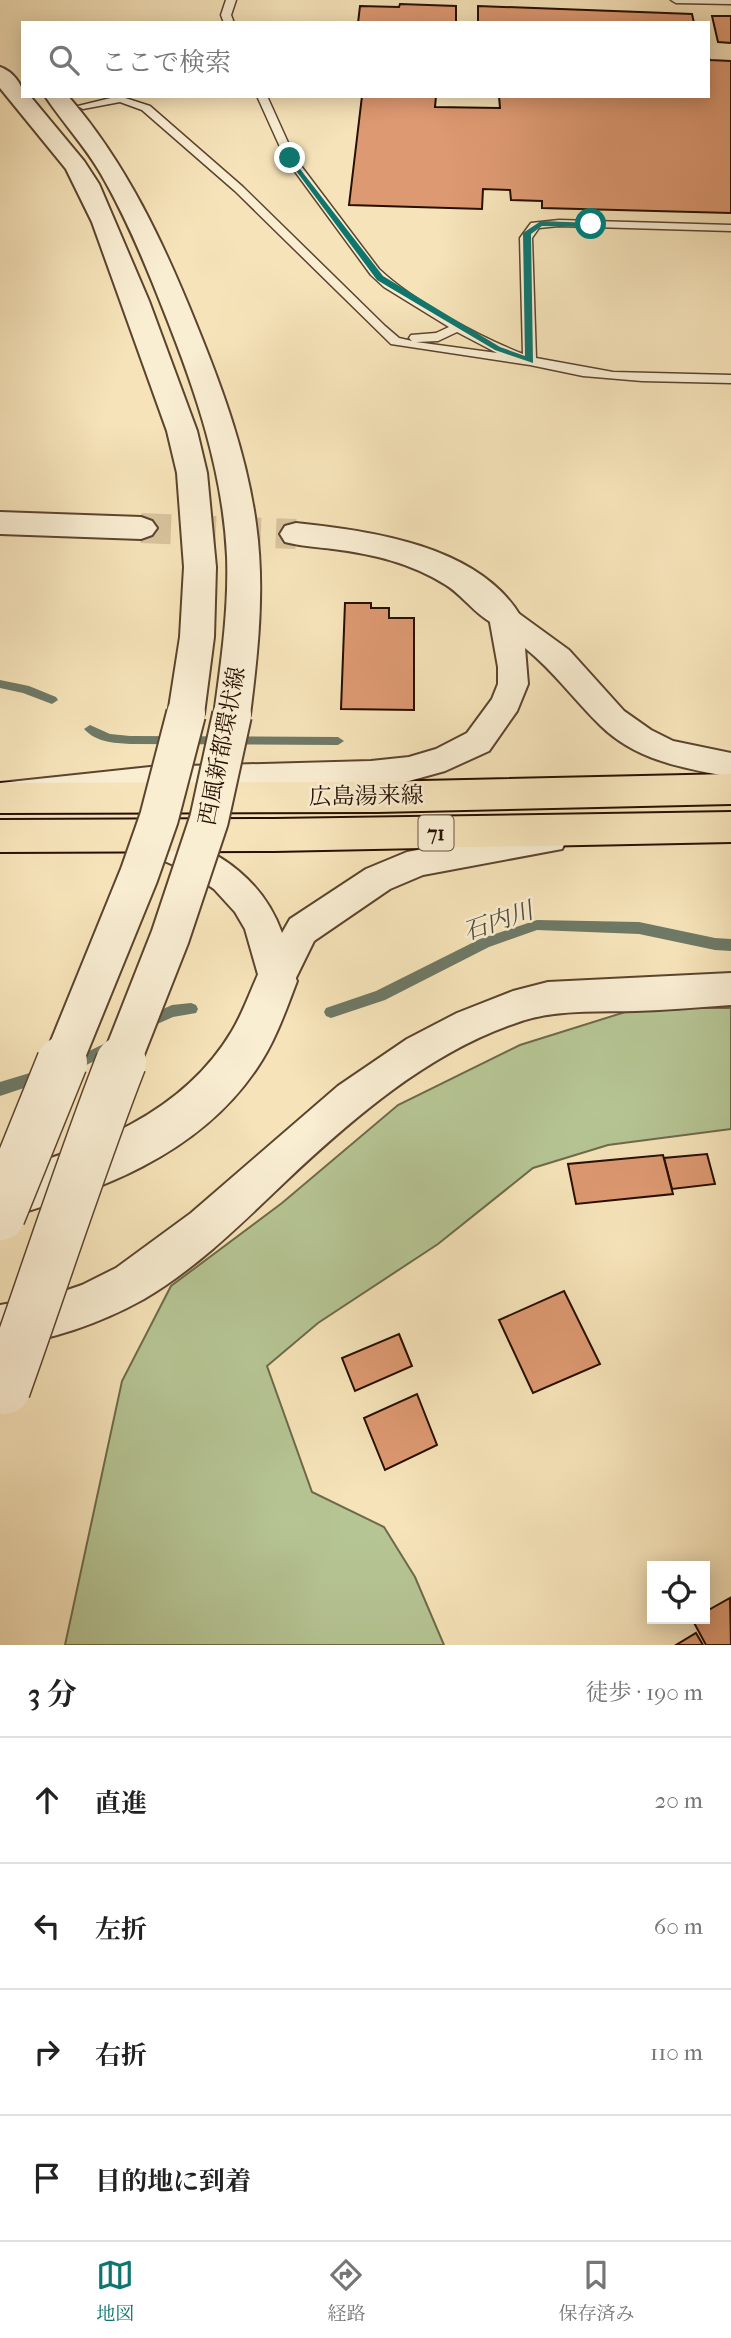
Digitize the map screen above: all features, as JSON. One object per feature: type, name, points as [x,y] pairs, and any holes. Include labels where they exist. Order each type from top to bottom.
[{"type":"main road","name":"広島湯来線","points":[[0,797],[377,797],[731,789]]},
{"type":"main road","name":"広島湯来線","points":[[0,836],[731,827]]},
{"type":"street","name":"西風新都環状線","points":[[0,74],[76,166],[87,184],[136,301],[182,431],[192,473],[200,567],[197,637],[186,714],[159,818],[139,875],[0,1214]]},
{"type":"street","name":"西風新都環状線","points":[[2,1397],[64,1225],[85,1155],[170,937],[209,820],[232,715],[243,632],[243,556],[230,463],[206,382],[143,229],[71,99]]},
{"type":"street","points":[[0,523],[141,528]]},
{"type":"street","points":[[296,534],[369,543],[416,555],[468,582],[504,617],[558,658],[613,719],[640,738],[666,752],[731,765]]},
{"type":"street","points":[[0,797],[150,780],[372,774],[409,769],[445,759],[478,742],[506,703],[513,684],[513,667],[504,617]]},
{"type":"street","points":[[0,1196],[44,1185],[93,1168],[159,1134],[191,1110],[218,1085],[241,1055],[258,1027],[276,981],[302,930],[368,886],[398,870],[443,857],[602,830]]},
{"type":"street","points":[[140,836],[188,855],[243,892],[263,929],[276,981]]},
{"type":"street","points":[[0,1326],[66,1313],[133,1283],[211,1225],[310,1133],[366,1088],[433,1044],[494,1014],[533,999],[569,995],[637,995],[731,989]]},
{"type":"lane","points":[[228,21],[226,15],[231,0]]},
{"type":"lane","points":[[676,0],[731,1]]},
{"type":"lane","points":[[263,98],[290,158],[380,278],[498,349],[530,361]]},
{"type":"lane","points":[[71,99],[121,99],[146,108],[239,189],[395,341],[530,361],[593,375],[731,379]]},
{"type":"lane","points":[[530,361],[526,238],[530,228],[550,223],[731,228]]},
{"type":"lane","points":[[381,330],[426,339],[438,337],[460,326]]},
{"type":"green space","points":[[638,1008],[731,1008],[731,1129],[608,1145],[533,1168],[438,1244],[318,1323],[267,1366],[312,1492],[384,1527],[415,1577],[444,1645],[65,1645],[122,1381],[171,1286],[282,1203],[398,1105],[520,1045]]},
{"type":"building","points":[[400,4],[456,6],[456,21],[358,21],[360,6],[399,7]]},
{"type":"building","points":[[478,6],[692,14],[694,21],[478,21]]},
{"type":"building","points":[[712,16],[731,16],[731,43],[718,42]]},
{"type":"building","points":[[710,60],[731,61],[731,213],[542,208],[542,201],[511,200],[510,190],[483,189],[482,209],[349,205],[362,98],[436,98],[435,107],[500,108],[499,98],[710,98]]},
{"type":"building","points":[[345,603],[371,603],[371,608],[389,608],[389,618],[414,618],[414,710],[341,709]]},
{"type":"building","points":[[707,1154],[715,1184],[672,1189],[664,1158]]},
{"type":"building","points":[[663,1155],[673,1194],[576,1204],[568,1164]]},
{"type":"building","points":[[564,1291],[600,1364],[533,1393],[499,1320]]},
{"type":"building","points":[[399,1334],[412,1366],[355,1391],[342,1358]]},
{"type":"building","points":[[417,1394],[437,1445],[385,1470],[364,1418]]},
{"type":"building","points":[[730,1598],[731,1645],[706,1645],[695,1624],[710,1624],[710,1609]]},
{"type":"building","points":[[696,1633],[703,1645],[676,1645]]},
{"type":"waterway","points":[[0,684],[25,689],[52,700]]},
{"type":"waterway","points":[[90,729],[108,738],[130,740],[338,741]]},
{"type":"waterway","name":"石内川","points":[[331,1012],[380,996],[485,943],[537,925],[639,928],[731,945]]},
{"type":"waterway","name":"石内川","points":[[146,1023],[172,1011],[191,1009]]},
{"type":"waterway","name":"石内川","points":[[73,1065],[110,1047]]},
{"type":"waterway","name":"石内川","points":[[0,1089],[43,1075]]},
{"type":"tunnel","points":[[141,528],[296,534]]},
{"type":"route","points":[[290,158],[380,278],[498,349],[530,361],[527,233],[530,228],[541,224],[591,224]]}]
